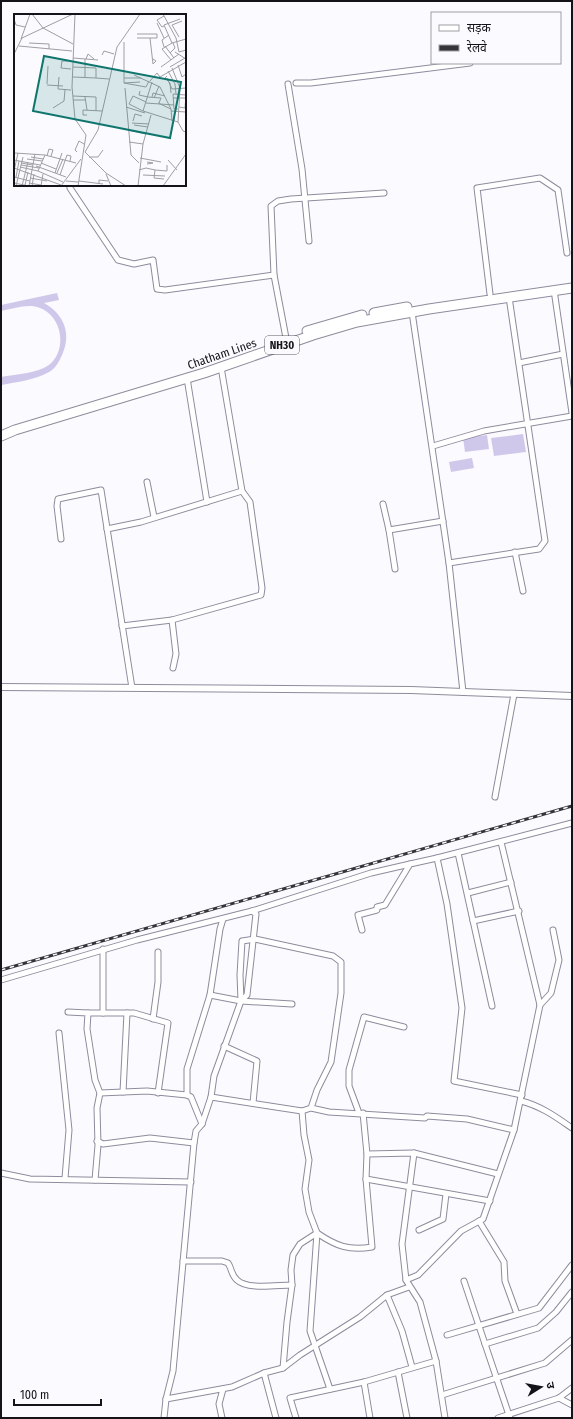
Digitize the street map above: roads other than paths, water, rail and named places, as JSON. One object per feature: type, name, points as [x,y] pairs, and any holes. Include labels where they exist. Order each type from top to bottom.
[{"type":"highway","name":"Chatham Lines","points":[[1,436],[15,430],[221,367],[286,338],[343,319],[390,310],[572,282]]},
{"type":"highway","name":"Chatham Lines","points":[[1,430],[357,322],[412,312],[572,288]]},
{"type":"street","points":[[296,83],[319,82],[462,64]]},
{"type":"street","points":[[288,84],[302,169],[309,241]]},
{"type":"street","points":[[490,294],[477,188],[540,178],[558,190],[567,253]]},
{"type":"street","points":[[70,188],[118,260],[134,264],[153,260],[157,288],[165,290],[274,275]]},
{"type":"street","points":[[286,338],[274,275],[271,206],[278,201],[304,198],[384,193]]},
{"type":"street","points":[[554,290],[572,412]]},
{"type":"street","points":[[449,563],[539,549],[545,541],[509,297]]},
{"type":"street","points":[[412,312],[433,446],[449,563],[463,692]]},
{"type":"street","points":[[518,362],[563,354]]},
{"type":"street","points":[[122,626],[172,620],[261,595],[262,588],[250,502],[242,491],[221,367]]},
{"type":"street","points":[[187,378],[207,502]]},
{"type":"street","points":[[433,446],[484,431],[572,416]]},
{"type":"street","points":[[147,482],[154,518]]},
{"type":"street","points":[[61,539],[57,500],[101,490],[132,688]]},
{"type":"street","points":[[107,529],[141,522],[242,491]]},
{"type":"street","points":[[383,504],[395,569]]},
{"type":"street","points":[[389,530],[443,521]]},
{"type":"street","points":[[515,552],[523,591]]},
{"type":"street","points":[[172,620],[176,654],[173,668]]},
{"type":"street","points":[[1,688],[463,692],[572,696]]},
{"type":"street","points":[[495,797],[514,694]]},
{"type":"street","points":[[1,980],[103,949],[252,910],[371,873],[458,853],[572,823]]},
{"type":"street","points":[[406,1280],[418,1275],[461,1231],[483,1219],[514,1130],[521,1101],[540,1005],[501,842]]},
{"type":"street","points":[[458,853],[492,1006]]},
{"type":"street","points":[[437,858],[447,904],[462,1008],[454,1081],[522,1095]]},
{"type":"street","points":[[362,930],[358,915],[377,910],[377,907],[385,905],[410,864]]},
{"type":"street","points":[[468,893],[511,882]]},
{"type":"street","points":[[241,1001],[247,995],[255,939],[256,914],[252,910]]},
{"type":"street","points":[[473,921],[518,912]]},
{"type":"street","points":[[187,1095],[187,1069],[210,995],[220,929],[224,918]]},
{"type":"street","points":[[540,1005],[551,993],[559,960],[553,930]]},
{"type":"street","points":[[164,1418],[166,1399],[173,1371],[194,1142],[196,1131],[202,1124],[211,1097],[214,1076],[224,1046],[241,1001],[240,975],[242,941],[255,939],[333,956],[341,962],[341,993],[331,1062],[317,1090],[311,1108]]},
{"type":"street","points":[[103,949],[103,1013]]},
{"type":"street","points":[[153,1018],[158,982],[158,952]]},
{"type":"street","points":[[210,995],[241,1001],[292,1004]]},
{"type":"street","points":[[68,1012],[134,1013],[168,1023],[158,1093]]},
{"type":"street","points":[[88,1013],[86,1029],[95,1080],[100,1093],[97,1108],[95,1180]]},
{"type":"street","points":[[123,1092],[127,1013]]},
{"type":"street","points":[[318,1233],[335,1245],[356,1248],[372,1247],[366,1179],[367,1154],[361,1113],[349,1086],[349,1070],[364,1017],[404,1027]]},
{"type":"street","points":[[59,1033],[68,1130],[65,1178]]},
{"type":"street","points":[[224,1046],[257,1060],[253,1103]]},
{"type":"street","points":[[100,1093],[123,1092],[187,1095],[191,1097],[202,1124]]},
{"type":"street","points":[[211,1097],[302,1111],[311,1108],[329,1112],[467,1120],[514,1130]]},
{"type":"street","points":[[521,1101],[536,1105],[572,1128]]},
{"type":"street","points":[[302,1111],[304,1135],[309,1160],[305,1189],[310,1212],[318,1233],[310,1331],[330,1389]]},
{"type":"street","points":[[97,1141],[103,1144],[150,1138],[194,1142]]},
{"type":"street","points":[[367,1154],[414,1154],[498,1174]]},
{"type":"street","points":[[414,1154],[411,1188],[402,1244],[406,1280],[409,1287],[420,1302],[436,1361],[445,1418]]},
{"type":"street","points":[[1,1173],[30,1178],[191,1182]]},
{"type":"street","points":[[366,1179],[490,1202]]},
{"type":"street","points":[[419,1230],[443,1219],[446,1194]]},
{"type":"street","points":[[480,1221],[504,1262],[505,1281],[517,1314]]},
{"type":"street","points":[[283,1368],[292,1285],[291,1270],[293,1255],[300,1244],[318,1233]]},
{"type":"street","points":[[184,1261],[222,1261],[228,1263],[231,1273],[237,1280],[245,1285],[292,1285]]},
{"type":"street","points":[[447,1335],[542,1306],[572,1265]]},
{"type":"street","points":[[464,1281],[509,1416]]},
{"type":"street","points":[[166,1399],[232,1387],[264,1373],[283,1368],[360,1317],[387,1295],[409,1287]]},
{"type":"street","points":[[485,1344],[538,1328],[556,1312],[572,1292]]},
{"type":"street","points":[[387,1295],[402,1331],[412,1367]]},
{"type":"street","points":[[442,1395],[545,1363],[572,1340]]},
{"type":"street","points":[[296,1418],[290,1398],[364,1382],[436,1361]]},
{"type":"street","points":[[398,1372],[407,1418]]},
{"type":"street","points":[[264,1373],[276,1418]]},
{"type":"street","points":[[364,1382],[370,1418]]},
{"type":"street","points":[[498,1418],[509,1416],[559,1398],[572,1388]]},
{"type":"street","points":[[222,1418],[219,1404],[223,1389]]},
{"type":"street","points":[[559,1398],[572,1405]]},
{"type":"railway","points":[[1,970],[572,806]]}]
